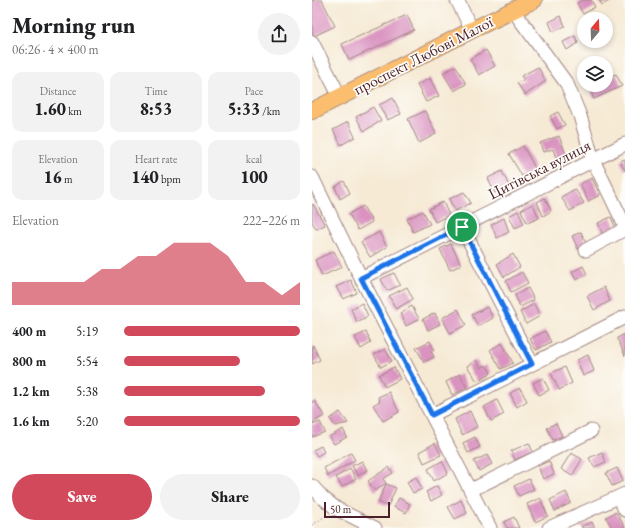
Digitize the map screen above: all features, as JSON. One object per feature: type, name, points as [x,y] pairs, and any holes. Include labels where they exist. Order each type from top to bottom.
[{"type":"main road","name":"проспект Любові Малої","points":[[312,111],[534,0]]},
{"type":"street","points":[[457,0],[472,30]]},
{"type":"street","points":[[513,10],[567,84],[580,116],[593,160],[625,226]]},
{"type":"street","points":[[312,42],[340,97]]},
{"type":"street","name":"Цитівська вулиця","points":[[361,278],[625,144]]},
{"type":"street","points":[[312,176],[361,278],[490,528]]},
{"type":"street","points":[[462,227],[532,364]]},
{"type":"street","points":[[586,250],[625,229]]},
{"type":"street","points":[[432,415],[625,317]]},
{"type":"street","points":[[471,490],[591,431]]},
{"type":"street","points":[[312,486],[323,498],[337,509],[375,528]]},
{"type":"street","points":[[549,528],[622,495],[625,510]]},
{"type":"path","points":[[312,525],[337,509]]},
{"type":"building","points":[[312,0],[322,0],[335,26],[314,36],[312,32]]},
{"type":"building","points":[[583,0],[591,0],[595,7],[586,12],[582,12],[577,3]]},
{"type":"building","points":[[599,0],[611,0],[602,5]]},
{"type":"building","points":[[407,15],[414,30],[349,60],[342,44]]},
{"type":"building","points":[[561,16],[565,26],[553,32],[549,22]]},
{"type":"building","points":[[575,36],[577,44],[567,50],[563,42]]},
{"type":"building","points":[[486,50],[495,66],[479,75],[470,59]]},
{"type":"building","points":[[456,66],[466,84],[454,91],[443,73]]},
{"type":"building","points":[[538,67],[546,81],[525,95],[517,83],[524,80],[521,76]]},
{"type":"building","points":[[616,74],[622,86],[613,90],[613,75]]},
{"type":"building","points":[[430,78],[439,96],[426,102],[417,85]]},
{"type":"building","points":[[591,92],[609,92],[594,99]]},
{"type":"building","points":[[393,98],[401,114],[387,120],[379,105]]},
{"type":"building","points":[[373,107],[381,121],[364,131],[356,117]]},
{"type":"building","points":[[425,111],[436,134],[419,143],[408,119]]},
{"type":"building","points":[[558,112],[565,125],[557,129],[550,116]]},
{"type":"building","points":[[348,122],[355,137],[341,145],[333,130]]},
{"type":"building","points":[[559,136],[567,157],[557,161],[553,149],[543,152],[540,143]]},
{"type":"building","points":[[523,146],[535,168],[522,176],[509,154]]},
{"type":"building","points":[[625,159],[625,171],[620,161]]},
{"type":"building","points":[[502,171],[509,186],[495,193],[488,178]]},
{"type":"building","points":[[592,178],[600,195],[588,201],[580,184]]},
{"type":"building","points":[[344,181],[350,193],[340,199],[335,187]]},
{"type":"building","points":[[575,189],[584,203],[570,211],[561,197]]},
{"type":"building","points":[[464,192],[471,203],[455,211],[449,199]]},
{"type":"building","points":[[545,198],[551,211],[543,216],[537,202]]},
{"type":"building","points":[[443,202],[449,215],[435,222],[429,209]]},
{"type":"building","points":[[313,204],[325,225],[316,229],[312,222]]},
{"type":"building","points":[[533,204],[539,218],[527,223],[521,210]]},
{"type":"building","points":[[363,206],[372,222],[358,230],[349,214]]},
{"type":"building","points":[[423,211],[430,224],[413,232],[407,219]]},
{"type":"building","points":[[518,211],[524,224],[515,228],[509,216]]},
{"type":"building","points":[[611,217],[616,229],[603,235],[598,223]]},
{"type":"building","points":[[504,218],[509,232],[497,238],[491,225]]},
{"type":"building","points":[[379,232],[387,247],[370,257],[361,242]]},
{"type":"building","points":[[581,232],[587,245],[578,249],[572,236]]},
{"type":"building","points":[[451,244],[461,265],[450,270],[440,249]]},
{"type":"building","points":[[334,251],[342,267],[322,276],[315,260]]},
{"type":"building","points":[[513,254],[520,267],[504,277],[497,264]]},
{"type":"building","points":[[583,266],[587,274],[576,280],[572,272]]},
{"type":"building","points":[[522,272],[528,283],[511,292],[506,281]]},
{"type":"building","points":[[394,273],[400,285],[387,291],[381,279]]},
{"type":"building","points":[[351,280],[357,293],[343,299],[336,287]]},
{"type":"building","points":[[407,287],[413,299],[396,309],[389,296]]},
{"type":"building","points":[[604,287],[610,301],[594,310],[587,296]]},
{"type":"building","points":[[528,288],[534,300],[520,307],[515,295]]},
{"type":"building","points":[[362,303],[368,316],[357,322],[351,309]]},
{"type":"building","points":[[534,304],[540,316],[526,324],[520,312]]},
{"type":"building","points":[[412,306],[419,319],[406,326],[400,313]]},
{"type":"building","points":[[487,307],[493,318],[478,326],[472,315]]},
{"type":"building","points":[[458,309],[466,325],[450,333],[442,318]]},
{"type":"building","points":[[435,313],[440,324],[428,330],[423,319]]},
{"type":"building","points":[[545,331],[551,342],[536,350],[530,339]]},
{"type":"building","points":[[366,332],[371,343],[361,349],[355,337]]},
{"type":"building","points":[[625,334],[625,356],[617,338]]},
{"type":"building","points":[[430,341],[434,350],[431,351],[434,357],[424,362],[416,348]]},
{"type":"building","points":[[502,343],[513,363],[501,369],[490,350]]},
{"type":"building","points":[[313,345],[320,360],[312,364],[312,346]]},
{"type":"building","points":[[385,349],[392,361],[381,367],[374,355]]},
{"type":"building","points":[[588,355],[594,371],[583,376],[577,360]]},
{"type":"building","points":[[476,360],[481,368],[486,365],[491,373],[477,381],[467,366]]},
{"type":"building","points":[[394,367],[400,379],[385,387],[379,375]]},
{"type":"building","points":[[565,367],[572,383],[559,390],[551,373]]},
{"type":"building","points":[[460,374],[467,388],[452,395],[446,382]]},
{"type":"building","points":[[543,378],[549,390],[539,395],[533,383]]},
{"type":"building","points":[[520,388],[527,401],[517,407],[510,393]]},
{"type":"building","points":[[389,392],[399,412],[383,421],[373,405],[380,401],[378,397]]},
{"type":"building","points":[[497,400],[504,414],[491,421],[484,407]]},
{"type":"building","points":[[315,401],[324,416],[312,423],[312,402]]},
{"type":"building","points":[[470,411],[477,427],[462,435],[455,419]]},
{"type":"building","points":[[340,412],[348,423],[335,426],[330,419]]},
{"type":"building","points":[[320,422],[325,432],[312,437],[312,425]]},
{"type":"building","points":[[556,423],[562,436],[553,440],[547,428]]},
{"type":"building","points":[[343,429],[347,437],[334,444],[329,437]]},
{"type":"building","points":[[475,437],[480,447],[468,453],[463,443]]},
{"type":"building","points":[[435,443],[441,455],[424,463],[419,452]]},
{"type":"building","points":[[529,443],[533,452],[515,460],[511,451]]},
{"type":"building","points":[[321,446],[324,452],[317,456],[313,450]]},
{"type":"building","points":[[602,452],[606,462],[594,467],[589,458]]},
{"type":"building","points":[[351,453],[355,460],[328,476],[324,468]]},
{"type":"building","points":[[571,453],[582,459],[572,476],[561,469]]},
{"type":"building","points":[[487,455],[492,464],[479,471],[474,461]]},
{"type":"building","points":[[362,461],[367,470],[358,476],[352,466]]},
{"type":"building","points":[[442,461],[448,473],[434,481],[428,469]]},
{"type":"building","points":[[549,461],[554,474],[543,479],[538,466]]},
{"type":"building","points":[[389,467],[393,473],[383,479],[386,483],[375,491],[368,481]]},
{"type":"building","points":[[617,468],[623,481],[612,486],[606,473]]},
{"type":"building","points":[[350,469],[356,479],[342,487],[336,477]]},
{"type":"building","points":[[416,477],[422,489],[413,493],[407,482]]},
{"type":"building","points":[[529,479],[534,489],[519,496],[514,486]]},
{"type":"building","points":[[386,484],[396,488],[388,506],[378,502]]},
{"type":"building","points":[[437,486],[442,495],[431,501],[426,492]]},
{"type":"building","points":[[566,492],[571,503],[555,511],[550,500]]},
{"type":"building","points":[[399,498],[410,504],[406,513],[394,507]]},
{"type":"building","points":[[540,498],[548,516],[535,522],[527,504]]},
{"type":"building","points":[[461,500],[467,513],[455,519],[448,507]]},
{"type":"building","points":[[616,512],[625,528],[612,528],[606,517]]},
{"type":"building","points":[[514,517],[519,528],[507,528],[504,522]]},
{"type":"building","points":[[592,522],[595,528],[581,527]]},
{"type":"route","points":[[462,227],[532,364],[432,415],[361,278],[462,227]]}]
